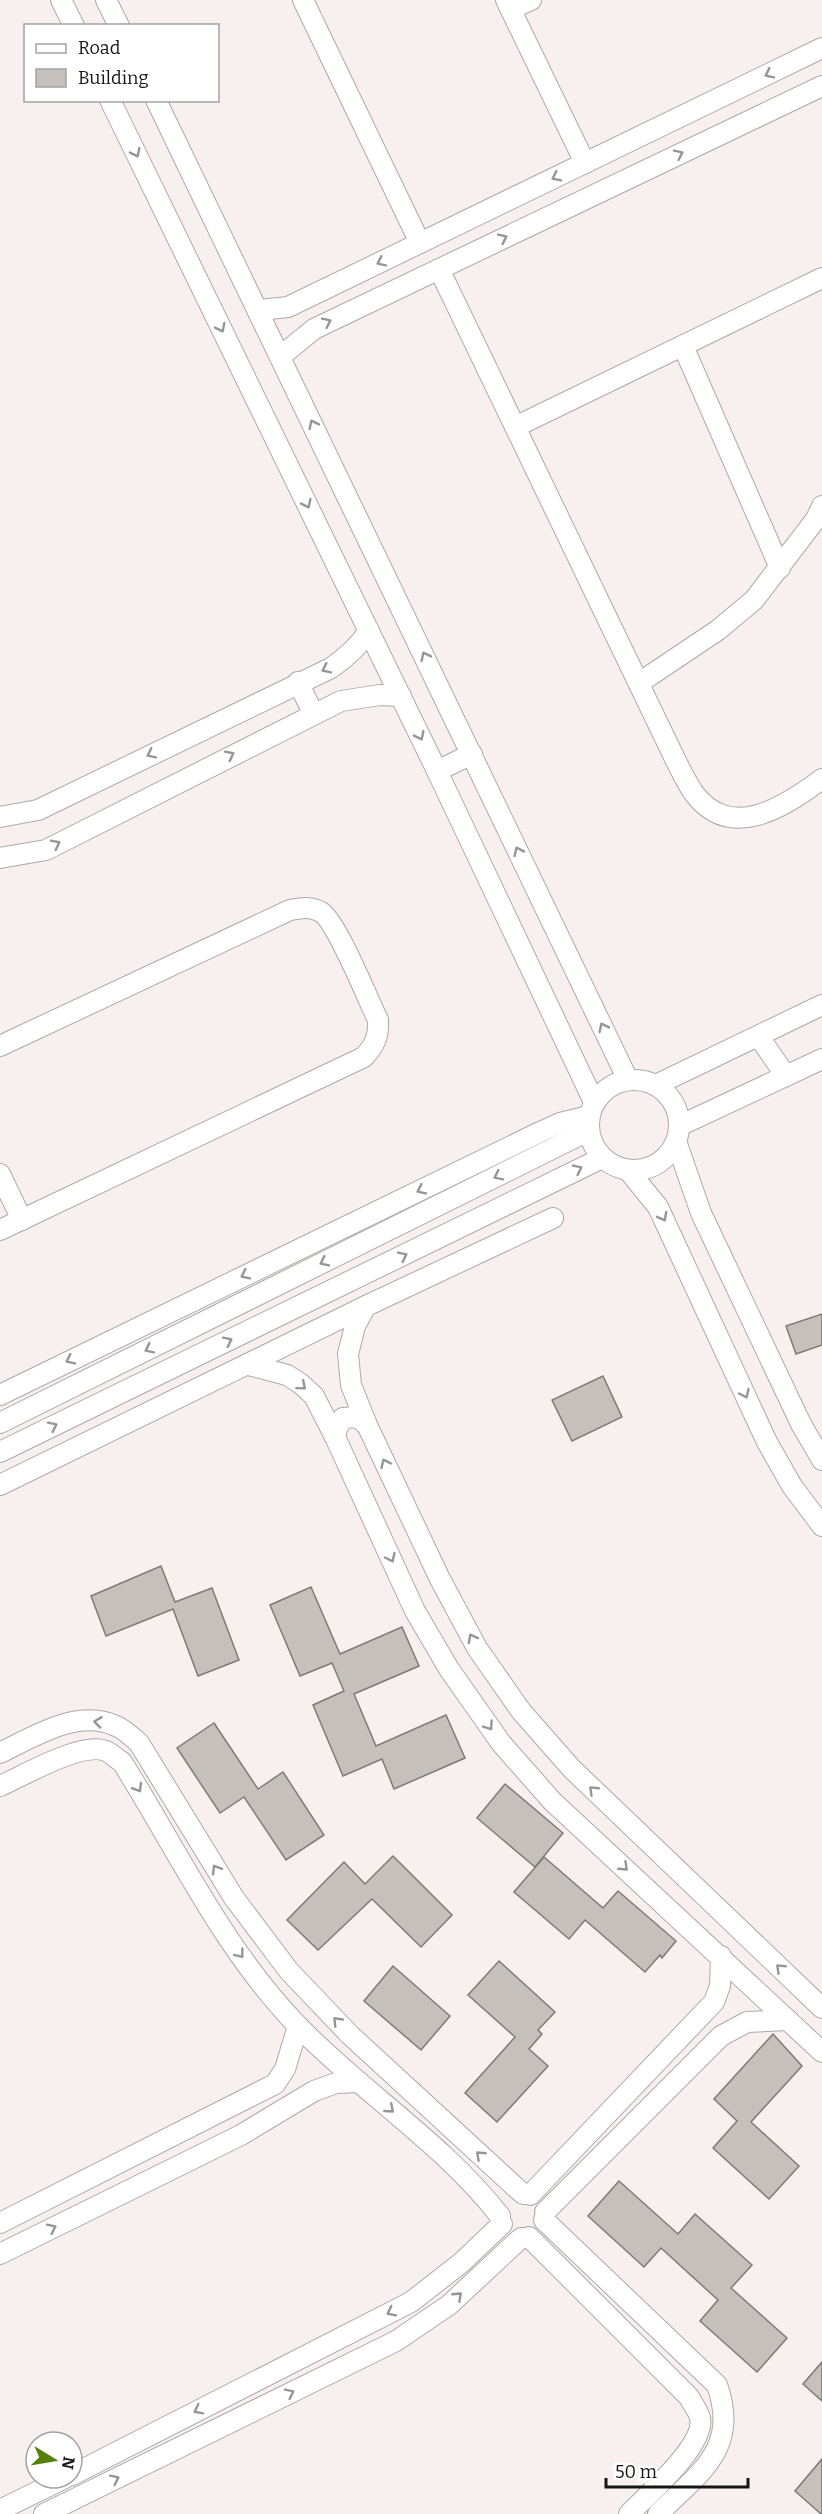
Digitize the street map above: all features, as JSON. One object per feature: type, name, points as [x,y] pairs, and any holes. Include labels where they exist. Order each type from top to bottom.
[{"type":"street","points":[[61,0],[73,24]]},
{"type":"street","points":[[106,0],[118,24]]},
{"type":"street","points":[[303,0],[420,243]]},
{"type":"street","points":[[531,0],[509,5],[585,163]]},
{"type":"street","points":[[259,310],[288,307],[822,48]]},
{"type":"street","points":[[281,356],[314,329],[822,86]]},
{"type":"street","points":[[111,102],[437,771],[591,1116],[593,1145],[602,1158],[614,1166],[628,1170],[644,1170],[657,1164],[669,1154],[678,1133],[822,1059]]},
{"type":"street","points":[[157,102],[628,1080]]},
{"type":"street","points":[[439,269],[694,793],[717,813],[747,819],[776,809],[822,779]]},
{"type":"street","points":[[515,427],[822,278]]},
{"type":"street","points":[[683,346],[780,568]]},
{"type":"street","points":[[639,684],[718,630],[754,600],[816,519],[822,506]]},
{"type":"street","points":[[0,817],[38,810],[346,658],[359,646],[369,631]]},
{"type":"street","points":[[298,682],[313,713]]},
{"type":"street","points":[[0,858],[46,849],[340,701],[360,696],[401,696]]},
{"type":"street","points":[[437,771],[472,754]]},
{"type":"street","points":[[0,1046],[290,910],[307,907],[323,913],[333,927],[378,1020],[378,1034],[373,1047],[364,1057],[0,1230]]},
{"type":"street","points":[[656,1085],[822,1005]]},
{"type":"street","points":[[759,1037],[786,1076]]},
{"type":"street","points":[[0,1423],[591,1116],[603,1091],[615,1083],[642,1080],[656,1085],[669,1096],[677,1110],[678,1133],[701,1213],[801,1424],[822,1460]]},
{"type":"street","points":[[0,1395],[538,1132],[560,1123],[591,1116]]},
{"type":"street","points":[[0,1452],[602,1158]]},
{"type":"street","points":[[628,1170],[658,1207],[767,1442],[792,1486],[822,1527]]},
{"type":"street","points":[[0,1174],[22,1220]]},
{"type":"street","points":[[0,1485],[366,1306],[553,1218]]},
{"type":"street","points":[[366,1306],[355,1326],[348,1361],[351,1385],[367,1425],[440,1579],[477,1648],[520,1711],[572,1769],[822,2008]]},
{"type":"street","points":[[249,1365],[287,1375],[302,1384],[314,1396],[415,1611],[449,1669],[501,1743],[552,1801],[822,2052]]},
{"type":"street","points":[[335,1437],[343,1418],[357,1417],[367,1425]]},
{"type":"street","points":[[0,1753],[49,1730],[70,1723],[95,1720],[117,1726],[139,1743],[234,1899],[288,1971],[350,2035],[526,2194],[536,2198],[545,2216],[717,2385],[724,2406],[724,2427],[716,2452],[705,2468],[658,2514]]},
{"type":"street","points":[[0,1786],[62,1758],[87,1750],[105,1750],[122,1762],[220,1927],[298,2026],[463,2176],[513,2236],[525,2238],[689,2397],[700,2418],[698,2433],[692,2447],[629,2514]]},
{"type":"street","points":[[84,2469],[411,2302],[461,2263],[501,2220],[505,2202],[510,2198],[526,2194],[714,2002],[720,1986],[721,1956]]},
{"type":"street","points":[[698,2018],[714,2023],[718,2034],[717,2040]]},
{"type":"street","points":[[44,2514],[67,2508],[233,2421],[396,2341],[449,2305],[525,2238],[542,2227],[545,2216],[717,2040],[733,2028],[747,2022],[788,2020]]},
{"type":"street","points":[[0,2223],[275,2084],[285,2069],[298,2026]]},
{"type":"street","points":[[0,2254],[241,2135],[314,2091],[336,2083],[359,2082]]},
{"type":"street","points":[[275,2084],[283,2085],[288,2089],[291,2094],[290,2104]]},
{"type":"street","points":[[222,2398],[233,2421]]},
{"type":"street","points":[[0,2510],[41,2490]]},
{"type":"building","points":[[822,1314],[822,1345],[796,1354],[786,1326]]},
{"type":"building","points":[[603,1376],[622,1417],[572,1441],[552,1400]]},
{"type":"building","points":[[161,1566],[175,1602],[212,1588],[239,1660],[198,1676],[173,1609],[106,1636],[91,1596]]},
{"type":"building","points":[[311,1587],[340,1654],[402,1627],[419,1666],[354,1694],[376,1746],[446,1715],[465,1758],[394,1789],[382,1759],[343,1776],[313,1705],[344,1691],[332,1663],[300,1676],[270,1605]]},
{"type":"building","points":[[214,1723],[258,1789],[283,1772],[324,1835],[286,1860],[244,1797],[220,1813],[177,1748]]},
{"type":"building","points":[[505,1784],[563,1833],[535,1867],[477,1818]]},
{"type":"building","points":[[393,1856],[452,1915],[421,1947],[372,1899],[318,1950],[287,1920],[344,1862],[365,1884]]},
{"type":"building","points":[[544,1857],[603,1908],[618,1891],[676,1941],[662,1958],[660,1955],[645,1972],[585,1920],[569,1939],[514,1892]]},
{"type":"building","points":[[499,1961],[555,2012],[538,2030],[542,2034],[529,2049],[548,2066],[497,2122],[465,2093],[515,2037],[468,1995]]},
{"type":"building","points":[[393,1966],[450,2016],[421,2050],[364,2001]]},
{"type":"building","points":[[773,2034],[802,2066],[751,2122],[799,2166],[769,2199],[713,2148],[737,2121],[714,2099]]},
{"type":"building","points":[[619,2181],[678,2234],[695,2214],[752,2265],[731,2288],[787,2338],[757,2372],[700,2321],[718,2300],[661,2248],[644,2267],[588,2216]]},
{"type":"building","points":[[822,2362],[822,2401],[803,2384]]},
{"type":"building","points":[[822,2459],[822,2514],[821,2514],[795,2491]]}]
